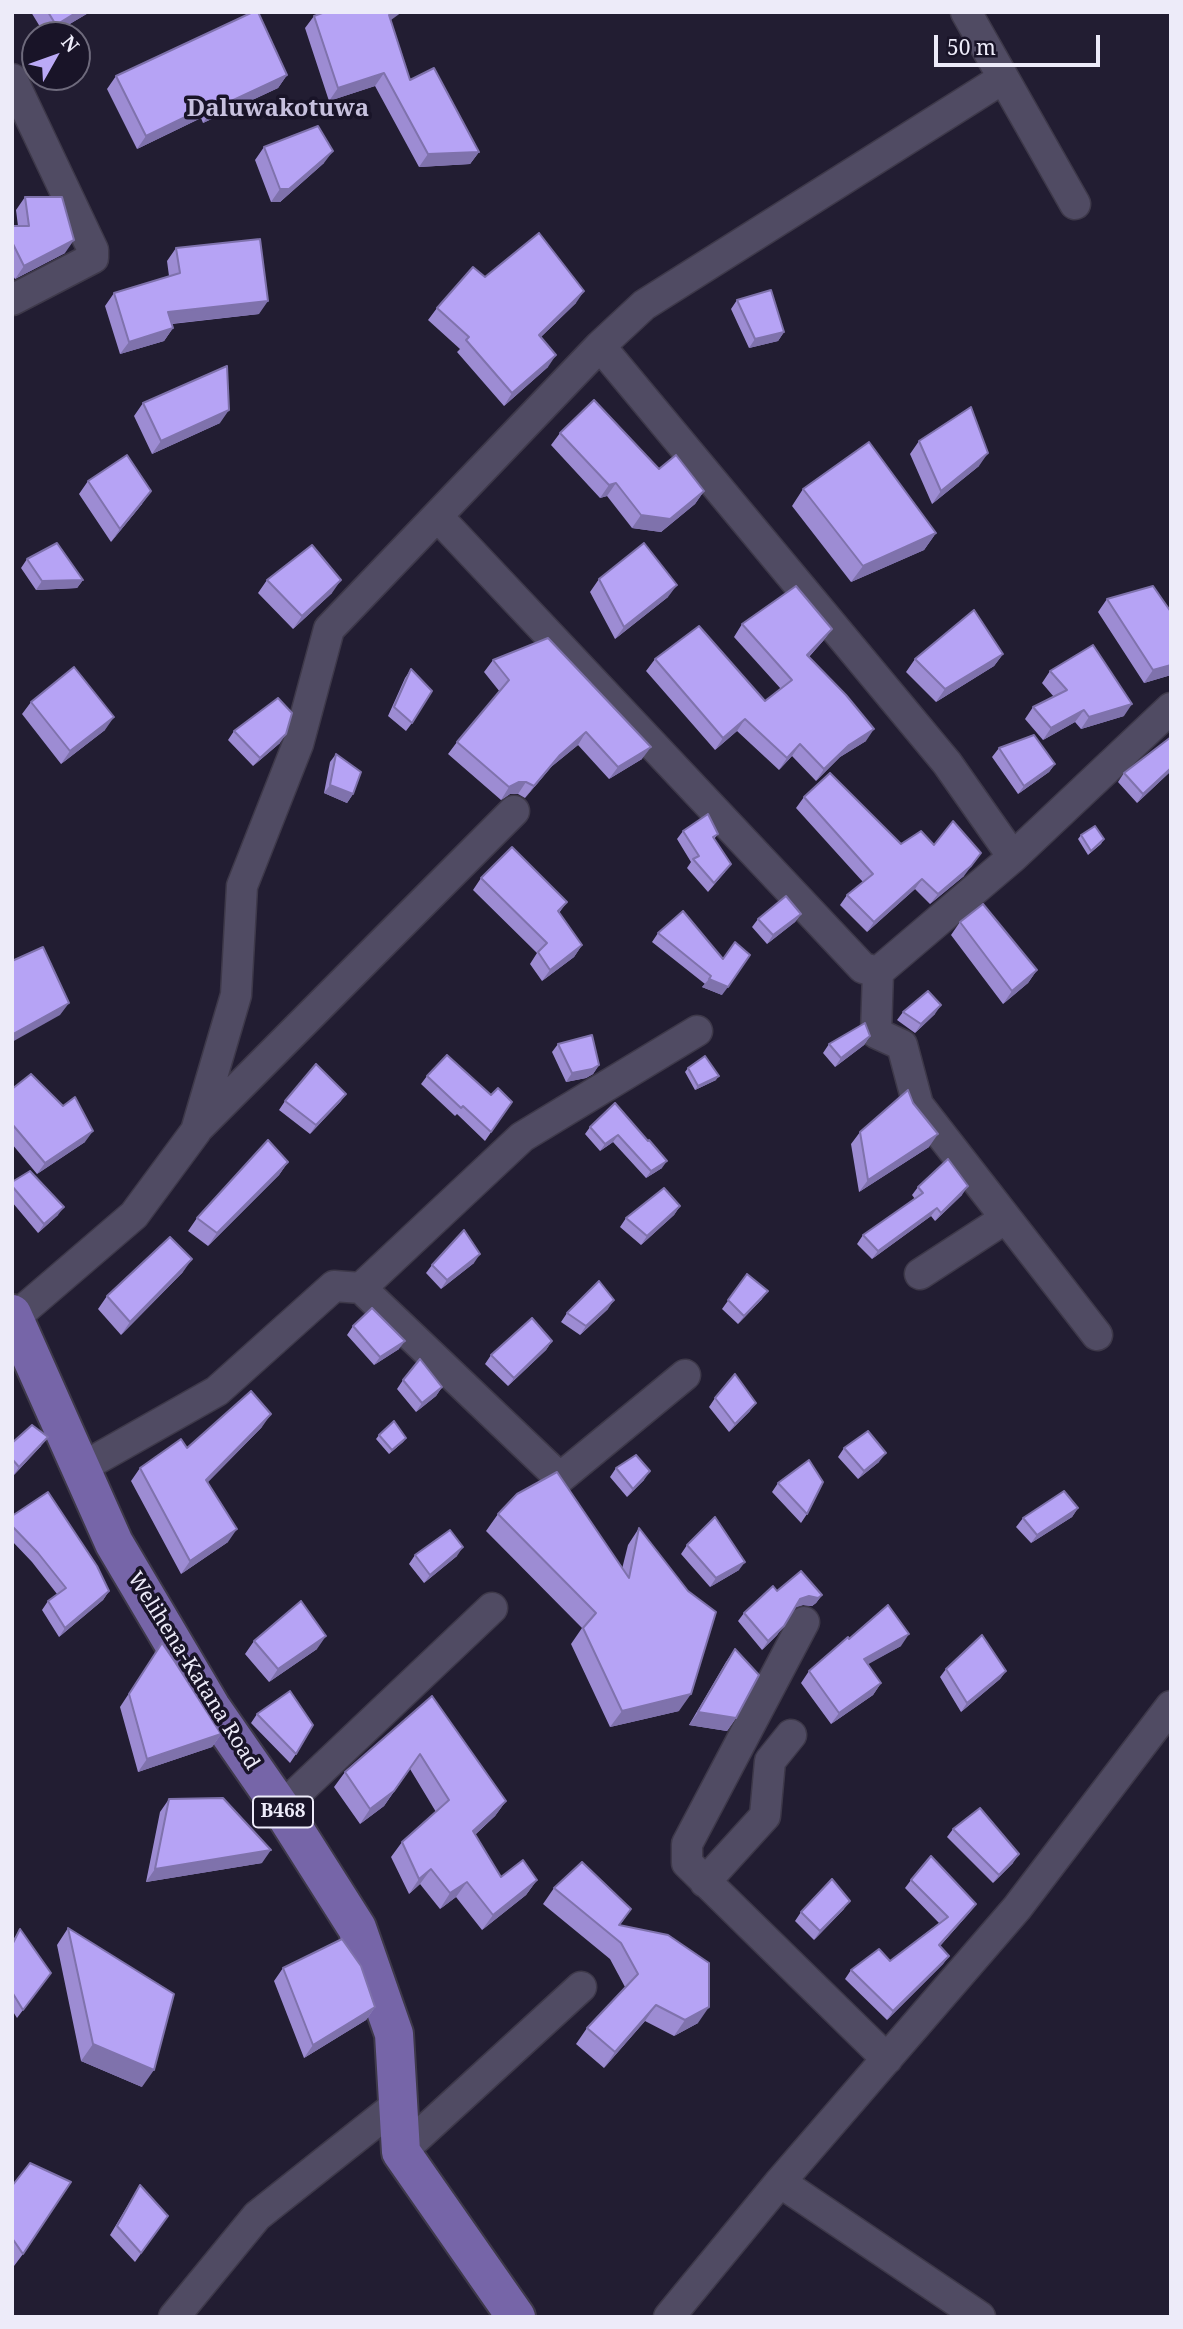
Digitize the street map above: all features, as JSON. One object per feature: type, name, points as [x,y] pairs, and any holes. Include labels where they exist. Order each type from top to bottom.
[{"type":"main road","name":"Welihena-Katana Road","points":[[13,1316],[114,1543],[211,1707],[281,1808],[356,1928],[394,2035],[401,2152]]},
{"type":"main road","points":[[401,2152],[516,2317]]},
{"type":"street","points":[[966,12],[1075,204]]},
{"type":"street","points":[[12,79],[93,250],[93,258],[12,300]]},
{"type":"street","points":[[196,1131],[236,995],[242,886],[298,744],[329,629],[600,346],[644,305],[1002,79]]},
{"type":"street","points":[[600,346],[947,763],[1013,857]]},
{"type":"street","points":[[438,517],[863,968],[878,972]]},
{"type":"street","points":[[1097,1335],[918,1105],[902,1045],[876,1033],[878,972],[1013,857],[1171,708]]},
{"type":"street","points":[[13,1316],[134,1215],[196,1131],[514,811]]},
{"type":"street","points":[[361,1288],[522,1137],[697,1031]]},
{"type":"street","points":[[920,1274],[1006,1218]]},
{"type":"street","points":[[81,1468],[216,1391],[334,1286],[361,1288],[559,1478],[685,1375]]},
{"type":"street","points":[[281,1808],[492,1608]]},
{"type":"street","points":[[804,1622],[687,1844],[687,1863],[887,2059]]},
{"type":"street","points":[[669,2317],[780,2182],[1017,1908],[1171,1706]]},
{"type":"street","points":[[705,1882],[765,1816],[771,1761],[792,1735]]},
{"type":"street","points":[[401,2152],[581,1987]]},
{"type":"street","points":[[174,2317],[257,2217],[398,2104]]},
{"type":"street","points":[[780,2182],[980,2317]]},
{"type":"building","points":[[48,12],[77,12],[62,21],[54,21]]},
{"type":"building","points":[[258,12],[287,75],[212,110],[210,105],[146,136],[116,76]]},
{"type":"building","points":[[325,12],[393,12],[389,15],[410,80],[434,68],[479,152],[428,154],[384,73],[338,88],[314,16]]},
{"type":"building","points":[[318,126],[333,151],[289,189],[280,189],[264,147]]},
{"type":"building","points":[[25,197],[62,197],[74,240],[24,266],[12,242],[12,226],[29,226]]},
{"type":"building","points":[[539,233],[584,291],[539,335],[556,355],[512,393],[466,340],[469,337],[437,308],[473,267],[485,277]]},
{"type":"building","points":[[260,239],[268,301],[168,312],[173,328],[129,342],[114,293],[180,273],[176,248]]},
{"type":"building","points":[[771,290],[784,332],[755,339],[737,300]]},
{"type":"building","points":[[227,366],[229,410],[161,441],[143,403]]},
{"type":"building","points":[[594,400],[659,469],[676,455],[704,491],[670,519],[641,515],[616,483],[609,485],[560,433]]},
{"type":"building","points":[[971,407],[988,453],[941,491],[919,441]]},
{"type":"building","points":[[869,442],[936,533],[863,566],[803,489]]},
{"type":"building","points":[[127,455],[151,491],[120,529],[88,481]]},
{"type":"building","points":[[57,543],[83,580],[42,581],[27,559]]},
{"type":"building","points":[[644,543],[677,585],[624,627],[599,579]]},
{"type":"building","points":[[312,545],[341,580],[302,616],[267,580]]},
{"type":"building","points":[[796,586],[832,629],[807,655],[874,729],[849,745],[824,769],[800,744],[787,758],[745,719],[723,738],[655,659],[699,626],[765,701],[792,680],[742,624]]},
{"type":"building","points":[[1153,586],[1171,612],[1171,665],[1153,670],[1107,599]]},
{"type":"building","points":[[974,610],[1003,654],[945,689],[915,659]]},
{"type":"building","points":[[548,638],[651,747],[618,767],[586,732],[560,755],[534,786],[519,782],[509,787],[457,742],[509,680],[493,660]]},
{"type":"building","points":[[1093,645],[1132,704],[1089,717],[1084,710],[1051,728],[1033,707],[1067,690],[1050,671]]},
{"type":"building","points":[[74,667],[114,717],[70,751],[31,702]]},
{"type":"building","points":[[411,669],[432,691],[412,723],[394,707]]},
{"type":"building","points":[[278,698],[292,713],[286,734],[260,758],[234,731]]},
{"type":"building","points":[[1034,735],[1055,764],[1024,786],[999,748]]},
{"type":"building","points":[[1171,737],[1171,768],[1143,794],[1124,773]]},
{"type":"building","points":[[336,754],[361,772],[353,794],[330,785]]},
{"type":"building","points":[[830,773],[901,844],[921,831],[934,845],[953,821],[981,853],[971,866],[938,894],[922,879],[874,922],[847,895],[873,874],[804,797]]},
{"type":"building","points":[[708,814],[718,834],[713,837],[731,864],[714,883],[693,859],[699,856],[683,831]]},
{"type":"building","points":[[1095,826],[1104,839],[1091,851],[1081,835]]},
{"type":"building","points":[[512,847],[567,902],[558,911],[582,945],[550,970],[538,952],[547,943],[481,878]]},
{"type":"building","points":[[786,896],[801,914],[773,935],[758,919]]},
{"type":"building","points":[[983,904],[1037,970],[1012,991],[960,922]]},
{"type":"building","points":[[683,911],[723,959],[735,942],[750,955],[728,987],[709,979],[711,976],[658,933]]},
{"type":"building","points":[[43,947],[69,1003],[13,1034],[12,961]]},
{"type":"building","points":[[928,991],[941,1005],[921,1024],[903,1012]]},
{"type":"building","points":[[865,1023],[870,1036],[841,1058],[829,1044]]},
{"type":"building","points":[[592,1035],[599,1065],[572,1073],[558,1044]]},
{"type":"building","points":[[447,1055],[491,1095],[498,1088],[512,1102],[491,1132],[427,1076]]},
{"type":"building","points":[[705,1056],[719,1076],[698,1086],[688,1068]]},
{"type":"building","points":[[316,1064],[346,1094],[316,1125],[285,1101]]},
{"type":"building","points":[[31,1074],[63,1106],[75,1097],[93,1131],[45,1163],[12,1124],[12,1089]]},
{"type":"building","points":[[908,1090],[913,1103],[938,1134],[868,1180],[860,1132]]},
{"type":"building","points":[[615,1103],[667,1161],[651,1171],[618,1135],[605,1144],[590,1127]]},
{"type":"building","points":[[268,1140],[288,1162],[217,1233],[197,1218]]},
{"type":"building","points":[[948,1159],[968,1186],[941,1213],[937,1208],[878,1251],[863,1235],[923,1193],[918,1187]]},
{"type":"building","points":[[30,1171],[64,1207],[44,1224],[12,1186],[12,1182]]},
{"type":"building","points":[[664,1188],[680,1206],[647,1236],[626,1218]]},
{"type":"building","points":[[464,1230],[480,1254],[447,1280],[432,1265]]},
{"type":"building","points":[[170,1237],[192,1259],[130,1322],[107,1296]]},
{"type":"building","points":[[747,1274],[768,1291],[744,1316],[728,1300]]},
{"type":"building","points":[[599,1281],[614,1300],[586,1326],[567,1313]]},
{"type":"building","points":[[372,1308],[405,1341],[380,1357],[353,1326]]},
{"type":"building","points":[[532,1318],[552,1341],[514,1378],[491,1355]]},
{"type":"building","points":[[420,1359],[442,1387],[422,1403],[403,1380]]},
{"type":"building","points":[[735,1374],[756,1403],[735,1424],[715,1398]]},
{"type":"building","points":[[251,1391],[271,1414],[206,1480],[237,1529],[190,1561],[140,1468],[181,1439],[187,1448]]},
{"type":"building","points":[[394,1421],[406,1438],[392,1450],[379,1435]]},
{"type":"building","points":[[32,1425],[48,1437],[19,1467],[12,1459],[12,1443]]},
{"type":"building","points":[[868,1431],[886,1453],[864,1471],[844,1448]]},
{"type":"building","points":[[636,1455],[650,1471],[633,1489],[616,1468]]},
{"type":"building","points":[[809,1460],[823,1482],[807,1514],[778,1483]]},
{"type":"building","points":[[557,1472],[629,1578],[639,1528],[688,1591],[716,1612],[691,1694],[622,1711],[583,1628],[596,1613],[498,1514],[517,1494]]},
{"type":"building","points":[[1064,1491],[1078,1508],[1037,1535],[1023,1518]]},
{"type":"building","points":[[48,1492],[97,1566],[109,1591],[65,1628],[48,1601],[66,1588],[12,1526],[12,1516]]},
{"type":"building","points":[[715,1517],[745,1562],[716,1578],[687,1545]]},
{"type":"building","points":[[450,1530],[463,1547],[430,1575],[415,1555]]},
{"type":"building","points":[[801,1571],[822,1595],[818,1598],[809,1596],[800,1599],[784,1626],[768,1641],[744,1613],[773,1586],[777,1591]]},
{"type":"building","points":[[301,1601],[326,1636],[278,1669],[254,1641]]},
{"type":"building","points":[[888,1605],[909,1634],[864,1659],[881,1683],[839,1713],[809,1671]]},
{"type":"building","points":[[982,1635],[1006,1671],[967,1703],[946,1669]]},
{"type":"building","points":[[162,1643],[221,1734],[147,1759],[129,1694]]},
{"type":"building","points":[[735,1649],[759,1675],[736,1718],[698,1712]]},
{"type":"building","points":[[290,1691],[313,1725],[296,1754],[257,1714]]},
{"type":"building","points":[[432,1696],[506,1801],[473,1831],[501,1877],[523,1860],[537,1880],[493,1915],[467,1882],[450,1893],[431,1869],[419,1879],[402,1842],[449,1800],[420,1754],[394,1791],[370,1809],[345,1772]]},
{"type":"building","points":[[223,1798],[271,1850],[155,1869],[169,1799]]},
{"type":"building","points":[[980,1808],[1019,1854],[999,1875],[953,1829]]},
{"type":"building","points":[[931,1856],[976,1904],[939,1945],[949,1956],[893,2011],[851,1970],[879,1949],[890,1961],[948,1917],[911,1880]]},
{"type":"building","points":[[582,1862],[631,1909],[619,1925],[668,1935],[709,1963],[709,2007],[685,2020],[656,2005],[615,2052],[587,2028],[638,1974],[621,1943],[554,1888]]},
{"type":"building","points":[[832,1879],[850,1901],[820,1931],[801,1912]]},
{"type":"building","points":[[68,1928],[174,1994],[154,2070],[93,2044]]},
{"type":"building","points":[[20,1929],[51,1973],[23,2010],[12,1992],[12,1945]]},
{"type":"building","points":[[342,1939],[361,1966],[375,2007],[313,2045],[283,1968]]},
{"type":"building","points":[[30,2163],[71,2182],[23,2254],[12,2238],[12,2186]]},
{"type":"building","points":[[140,2185],[168,2216],[141,2253],[117,2226]]},
{"type":"district","name":"Daluwakotuwa","points":[[278,109]]}]
